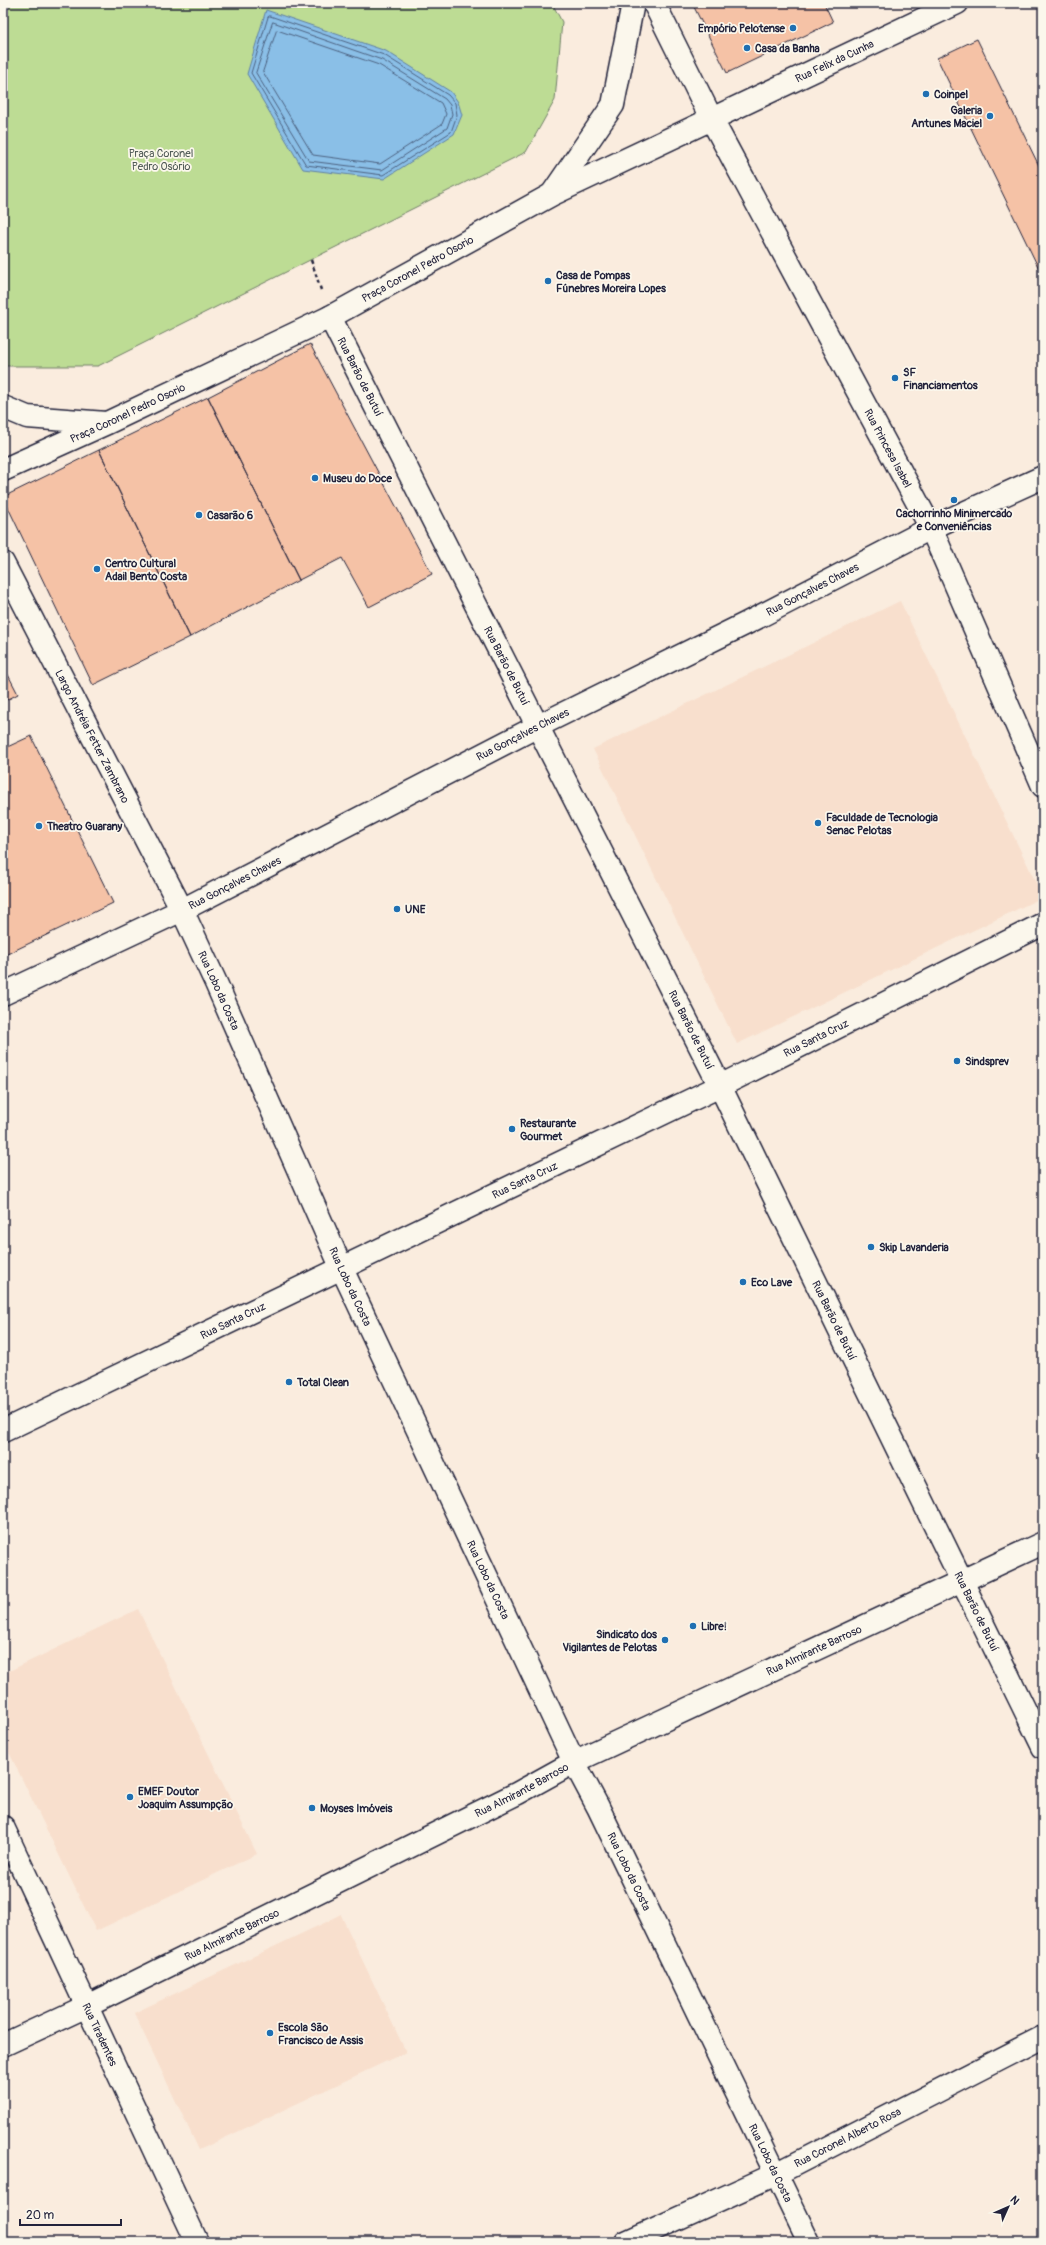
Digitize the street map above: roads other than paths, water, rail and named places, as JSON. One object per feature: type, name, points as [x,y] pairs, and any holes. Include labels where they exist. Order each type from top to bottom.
[{"type":"street","points":[[551,195],[613,105],[634,3]]},
{"type":"street","points":[[654,3],[712,120]]},
{"type":"street","name":"Rua Felix da Cunha","points":[[712,120],[956,3]]},
{"type":"street","name":"Praça Coronel Pedro Osorio","points":[[3,470],[107,423],[330,317],[551,195],[712,120]]},
{"type":"street","name":"Rua Princesa Isabel","points":[[712,120],[931,528],[1043,786]]},
{"type":"street","name":"Rua Barão de Butuí","points":[[330,317],[720,1086],[1043,1747]]},
{"type":"street","points":[[3,407],[28,417],[107,423]]},
{"type":"street","name":"Rua Gonçalves Chaves","points":[[3,994],[182,910],[538,726],[745,624],[931,528],[1043,477]]},
{"type":"street","name":"Largo Andréia Fetter Zambrano","points":[[3,564],[182,910]]},
{"type":"street","name":"Rua Lobo da Costa","points":[[182,910],[216,983],[342,1269],[574,1762],[598,1807],[808,2242]]},
{"type":"street","name":"Rua Santa Cruz","points":[[3,1431],[720,1086],[1043,924]]},
{"type":"street","name":"Rua Almirante Barroso","points":[[3,2045],[87,2006],[518,1793],[574,1762],[1043,1543]]},
{"type":"street","name":"Rua Tiradentes","points":[[3,1827],[197,2242]]},
{"type":"street","name":"Rua Coronel Alberto Rosa","points":[[626,2242],[776,2174],[1043,2037]]},
{"type":"water","points":[[266,10],[386,51],[451,92],[458,102],[462,115],[454,134],[384,179],[303,169],[247,74]]},
{"type":"place","name":"Empório Pelotense","points":[[793,28]]},
{"type":"place","name":"Casa da Banha","points":[[747,48]]},
{"type":"place","name":"Coinpel","points":[[926,94]]},
{"type":"place","name":"Galeria Antunes Maciel","points":[[990,116]]},
{"type":"place","name":"Casa de Pompas Fúnebres Moreira Lopes","points":[[548,281]]},
{"type":"place","name":"SF Financiamentos","points":[[895,378]]},
{"type":"place","name":"Museu do Doce","points":[[315,478]]},
{"type":"place","name":"Cachorrinho Minimercado e Conveniências","points":[[954,500]]},
{"type":"place","name":"Casarão 6","points":[[199,515]]},
{"type":"place","name":"Centro Cultural Adail Bento Costa","points":[[97,569]]},
{"type":"place","name":"Faculdade de Tecnologia Senac Pelotas","points":[[818,823]]},
{"type":"place","name":"Theatro Guarany","points":[[39,826]]},
{"type":"place","name":"UNE","points":[[397,909]]},
{"type":"place","name":"Sindsprev","points":[[957,1061]]},
{"type":"place","name":"Restaurante Gourmet","points":[[512,1129]]},
{"type":"place","name":"Skip Lavanderia","points":[[871,1247]]},
{"type":"place","name":"Eco Lave","points":[[743,1282]]},
{"type":"place","name":"Total Clean","points":[[289,1382]]},
{"type":"place","name":"Libre!","points":[[693,1626]]},
{"type":"place","name":"Sindicato dos Vigilantes de Pelotas","points":[[665,1640]]},
{"type":"place","name":"EMEF Doutor Joaquim Assumpção","points":[[130,1797]]},
{"type":"place","name":"Moyses Imóveis","points":[[312,1808]]},
{"type":"place","name":"Escola São Francisco de Assis","points":[[270,2033]]},
{"type":"park label","name":"Praça Coronel Pedro Osório","points":[[161,159]]}]
